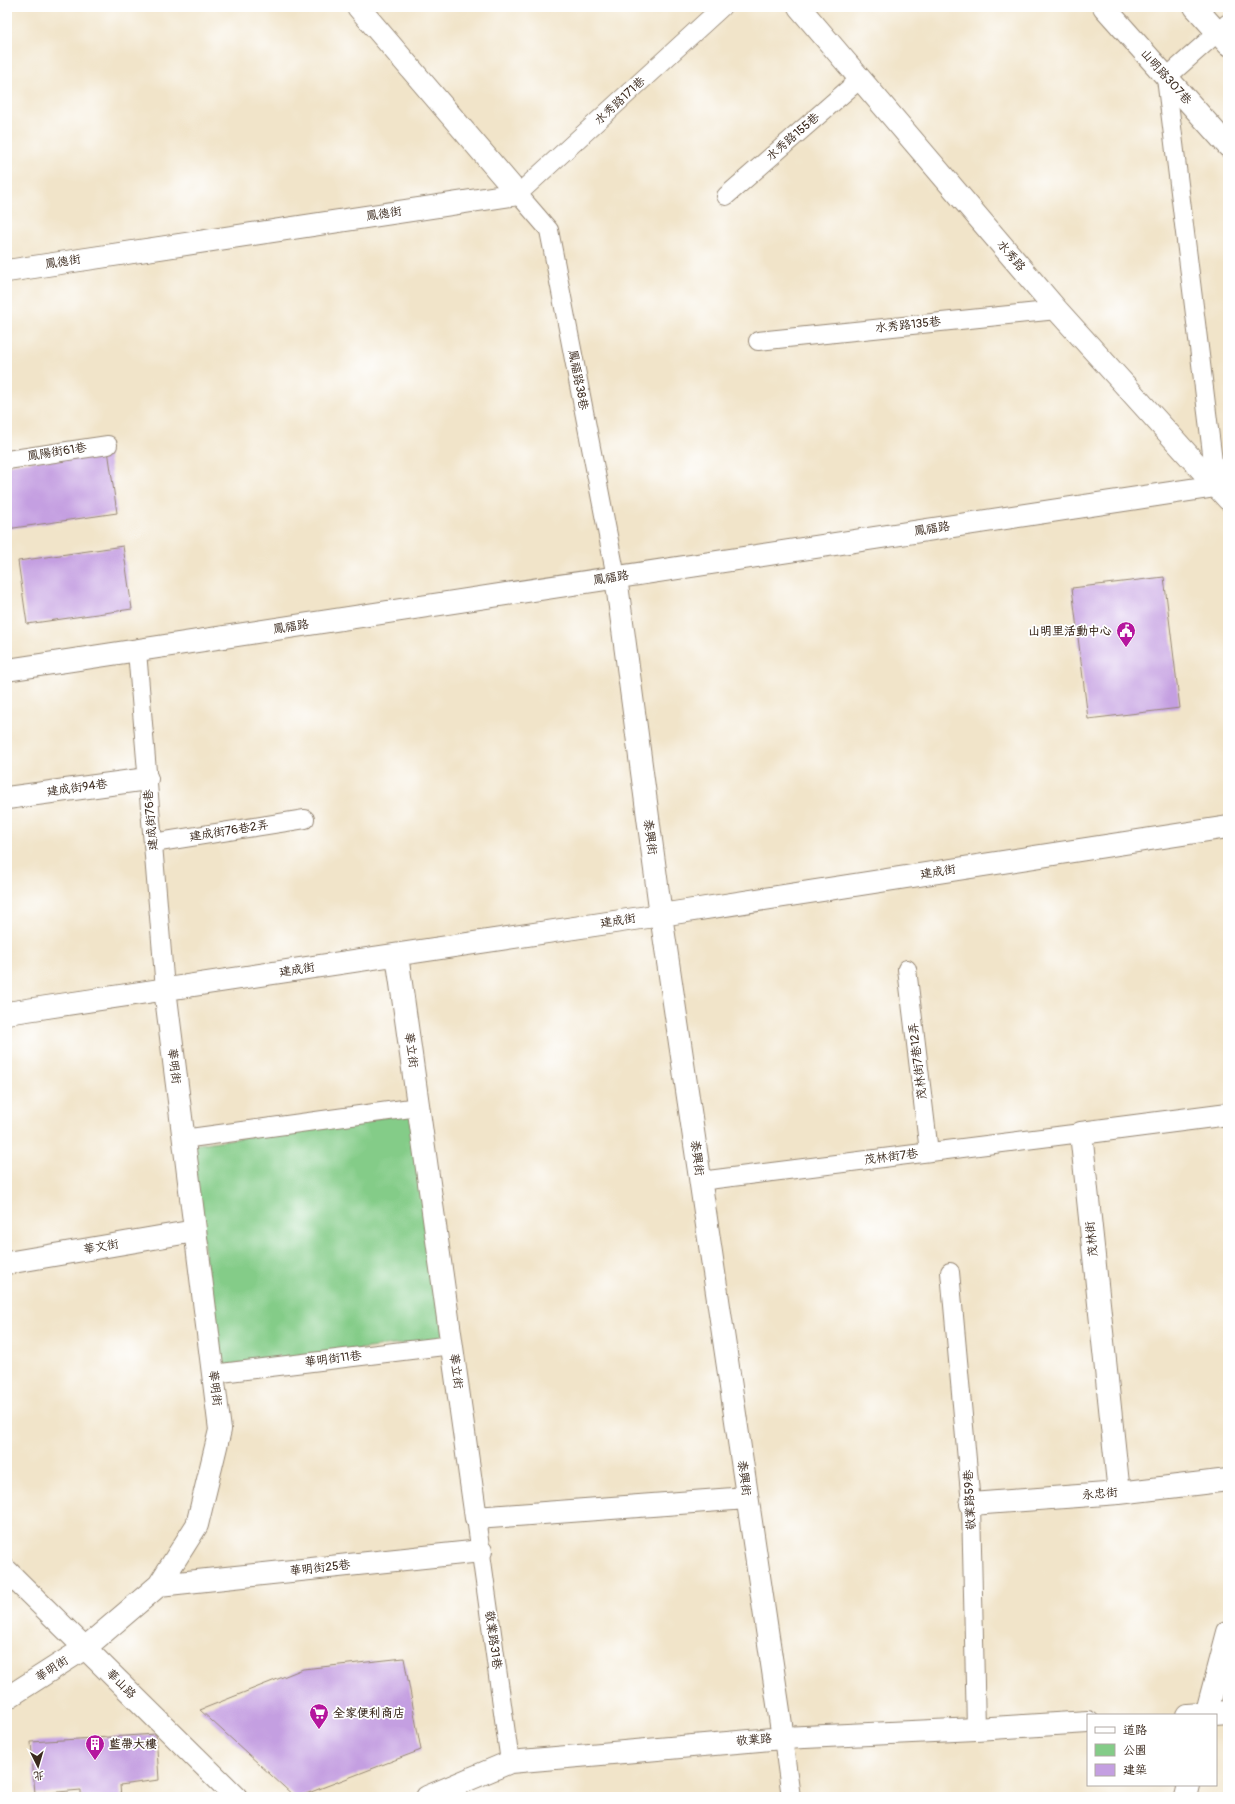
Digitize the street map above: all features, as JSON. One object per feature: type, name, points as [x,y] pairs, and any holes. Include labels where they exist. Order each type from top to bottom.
[{"type":"street","points":[[358,7],[518,194]]},
{"type":"street","name":"水秀路","points":[[799,7],[1057,310],[1222,492]]},
{"type":"street","name":"山明路307巷","points":[[1104,7],[1228,146]]},
{"type":"street","points":[[1195,7],[1225,33]]},
{"type":"street","name":"鳳德街","points":[[7,271],[518,194]]},
{"type":"street","name":"鳳福路","points":[[7,670],[616,577],[1222,492]]},
{"type":"street","name":"泰興街","points":[[616,577],[661,915],[783,1738]]},
{"type":"street","name":"建成街94巷","points":[[7,798],[147,779]]},
{"type":"street","name":"建成街","points":[[7,1013],[661,915],[1228,827]]},
{"type":"street","name":"華立街","points":[[397,954],[476,1518]]},
{"type":"street","name":"華明街","points":[[7,1698],[85,1648],[159,1584],[197,1525],[220,1430],[165,990]]},
{"type":"street","points":[[1081,1134],[1228,1114]]},
{"type":"street","name":"茂林街","points":[[1081,1134],[1119,1493]]},
{"type":"street","name":"華文街","points":[[7,1263],[195,1231]]},
{"type":"street","name":"永忠街","points":[[971,1504],[1119,1493],[1228,1480]]},
{"type":"street","points":[[476,1518],[747,1498]]},
{"type":"street","name":"華明街25巷","points":[[159,1584],[481,1551]]},
{"type":"street","name":"華山路","points":[[7,1571],[236,1797]]},
{"type":"street","points":[[1200,1714],[1228,1632]]},
{"type":"street","points":[[1209,1714],[1228,1712]]},
{"type":"street","name":"敬業路","points":[[427,1797],[510,1762],[783,1738],[1087,1722]]},
{"type":"street","points":[[1185,1797],[1188,1786]]},
{"type":"lane","name":"水秀路171巷","points":[[518,194],[722,7]]},
{"type":"lane","points":[[1222,492],[1166,78],[1225,33]]},
{"type":"lane","name":"水秀路155巷","points":[[726,196],[860,79]]},
{"type":"lane","name":"鳳福路38巷","points":[[518,194],[549,230],[616,577]]},
{"type":"lane","name":"水秀路135巷","points":[[758,341],[1057,310]]},
{"type":"lane","name":"鳳陽街61巷","points":[[7,460],[108,445]]},
{"type":"lane","name":"建成街76巷","points":[[137,651],[165,990]]},
{"type":"lane","name":"建成街76巷2弄","points":[[153,843],[305,819]]},
{"type":"lane","name":"茂林街7巷12弄","points":[[907,969],[929,1152]]},
{"type":"lane","points":[[184,1139],[418,1107]]},
{"type":"lane","name":"茂林街7巷","points":[[700,1181],[1081,1134]]},
{"type":"lane","name":"敬業路59巷","points":[[950,1272],[971,1504],[976,1729]]},
{"type":"lane","name":"華明街11巷","points":[[213,1374],[452,1345]]},
{"type":"lane","name":"敬業路31巷","points":[[476,1518],[510,1762]]},
{"type":"lane","points":[[783,1738],[791,1797]]},
{"type":"green space","points":[[414,1113],[444,1339],[219,1366],[191,1145]]},
{"type":"building","points":[[108,450],[117,513],[7,529],[7,465]]},
{"type":"building","points":[[123,546],[132,609],[27,624],[18,561]]},
{"type":"building","name":"山明里活動中心","points":[[1164,577],[1180,708],[1088,719],[1072,588]]},
{"type":"building","name":"全家便利商店","points":[[404,1658],[421,1750],[298,1797],[295,1797],[200,1710],[303,1669]]},
{"type":"building","name":"藍帶大樓","points":[[156,1734],[159,1780],[120,1785],[121,1797],[81,1797],[81,1790],[35,1794],[31,1742]]},
{"type":"place","name":"山明里活動中心","points":[[1126,648]]},
{"type":"place","name":"全家便利商店","points":[[319,1730]]},
{"type":"place","name":"藍帶大樓","points":[[95,1761]]}]
